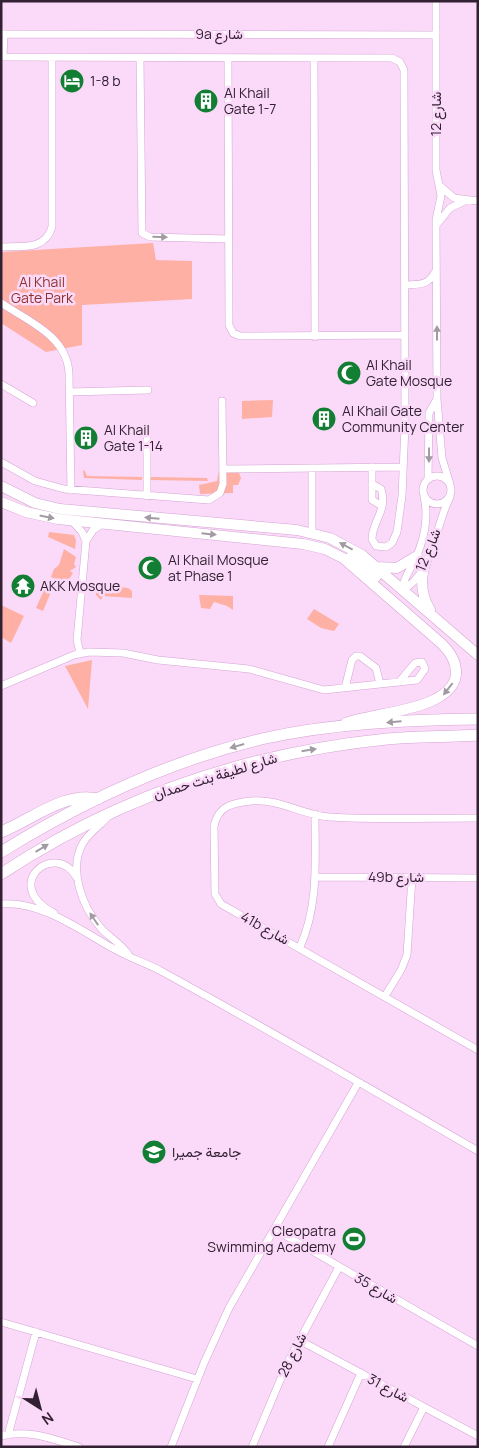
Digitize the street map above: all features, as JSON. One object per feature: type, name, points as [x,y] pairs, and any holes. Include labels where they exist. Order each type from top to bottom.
[{"type":"main road","name":"شارع لطيفة بنت حمدان","points":[[1,852],[98,799],[150,776],[232,747],[279,736],[335,727],[407,721],[478,719]]},
{"type":"main road","name":"شارع لطيفة بنت حمدان","points":[[1,874],[70,832],[118,809],[209,775],[274,757],[388,739],[478,735]]},
{"type":"main road","points":[[1,832],[71,799],[85,797],[98,799]]},
{"type":"street","name":"شارع 12","points":[[436,1],[436,170],[440,196],[436,226],[437,399],[442,458],[450,484]]},
{"type":"street","name":"9a شارع","points":[[3,34],[436,35]]},
{"type":"street","points":[[3,34],[2,57],[392,58],[398,60],[404,67],[405,336],[402,505],[392,543],[383,548],[374,544],[371,536],[382,506],[382,491],[372,484]]},
{"type":"street","points":[[1,246],[38,244],[46,239],[52,227],[52,57]]},
{"type":"street","points":[[140,58],[142,231],[147,237],[228,238]]},
{"type":"street","points":[[228,58],[228,238],[229,325],[231,330],[240,336],[405,336]]},
{"type":"street","points":[[314,58],[315,337]]},
{"type":"street","points":[[438,184],[449,196],[465,201],[478,201]]},
{"type":"street","points":[[436,226],[450,208],[465,201]]},
{"type":"street","points":[[405,285],[428,283],[437,269]]},
{"type":"street","points":[[1,303],[59,344],[69,366],[71,490]]},
{"type":"street","points":[[1,384],[33,403]]},
{"type":"street","points":[[69,392],[148,390]]},
{"type":"street","name":"شارع 12","points":[[428,479],[430,412],[437,399]]},
{"type":"street","points":[[1,462],[42,484],[71,490],[209,500],[221,490],[223,469],[222,401]]},
{"type":"street","points":[[147,430],[147,496]]},
{"type":"street","points":[[372,467],[372,500],[382,506]]},
{"type":"street","points":[[223,469],[403,467]]},
{"type":"street","points":[[283,542],[305,541],[312,533],[312,468]]},
{"type":"street","points":[[438,476],[443,477],[450,484],[450,497],[440,505],[434,505],[424,497],[424,484],[428,479],[438,476]]},
{"type":"street","points":[[1,486],[35,503],[60,510],[297,530],[312,533],[346,546],[376,567],[478,655]]},
{"type":"street","name":"شارع 12","points":[[421,559],[426,524],[424,497]]},
{"type":"street","name":"شارع 12","points":[[402,590],[413,582],[421,559],[450,497]]},
{"type":"street","points":[[1,502],[37,515],[72,520],[318,547],[343,558],[359,562],[392,590],[402,590]]},
{"type":"street","points":[[297,530],[307,523],[312,512]]},
{"type":"street","points":[[72,520],[86,541]]},
{"type":"street","points":[[80,653],[77,640],[86,541],[93,530],[105,523]]},
{"type":"street","points":[[343,558],[442,644],[451,654],[456,667]]},
{"type":"street","points":[[376,567],[397,568],[421,559],[424,597],[436,619]]},
{"type":"street","points":[[335,727],[355,720],[439,699],[453,685],[456,656],[452,646],[409,606],[402,590]]},
{"type":"street","points":[[1,686],[80,653],[123,653],[158,660],[249,669],[278,675],[319,689],[399,682]]},
{"type":"street","points":[[345,688],[352,660],[356,656],[373,665],[380,676],[380,684]]},
{"type":"street","name":"41b شارع","points":[[315,814],[268,801],[252,801],[228,805],[220,810],[214,826],[214,888],[217,899],[225,907],[300,947],[478,1050]]},
{"type":"street","points":[[118,809],[83,843],[76,861],[82,895],[93,917],[128,954]]},
{"type":"street","points":[[300,947],[312,914],[315,814],[330,817],[478,818]]},
{"type":"street","points":[[78,880],[70,868],[56,863],[43,865],[33,874],[30,887],[34,898],[63,920],[117,950],[128,954],[478,1151]]},
{"type":"street","name":"49b شارع","points":[[314,877],[478,878]]},
{"type":"street","points":[[385,996],[407,956],[412,877]]},
{"type":"street","points":[[1,904],[25,906],[63,920]]},
{"type":"street","points":[[171,1447],[229,1308],[358,1083]]},
{"type":"street","name":"شارع 35","points":[[274,1230],[478,1346]]},
{"type":"street","name":"شارع 28","points":[[252,1447],[299,1340],[340,1267]]},
{"type":"street","points":[[1,1322],[198,1379]]},
{"type":"street","points":[[36,1332],[4,1435],[36,1434],[79,1447]]},
{"type":"street","name":"شارع 31","points":[[299,1340],[478,1436]]},
{"type":"street","points":[[328,1447],[361,1373]]},
{"type":"street","points":[[404,1447],[424,1407]]},
{"type":"green space","name":"Al Khail Gate Park","points":[[153,243],[156,260],[192,261],[192,299],[82,305],[82,345],[46,352],[1,323],[1,252]]},
{"type":"green space","points":[[273,400],[272,417],[242,419],[242,401]]},
{"type":"green space","points":[[83,470],[87,476],[142,477],[142,480],[84,478]]},
{"type":"green space","points":[[219,470],[238,470],[241,478],[238,485],[233,485],[233,493],[200,494],[199,485],[217,481]]},
{"type":"green space","points":[[151,477],[207,478],[208,481],[151,480]]},
{"type":"green space","points":[[49,532],[74,535],[76,540],[75,549],[48,537]]},
{"type":"green space","points":[[64,549],[76,557],[74,564],[76,567],[70,571],[73,573],[67,583],[51,577],[54,569],[59,565]]},
{"type":"green space","points":[[95,587],[110,587],[116,590],[119,587],[128,588],[132,591],[132,598],[103,596],[101,600],[96,595]]},
{"type":"green space","points":[[45,588],[51,592],[43,611],[36,608]]},
{"type":"green space","points":[[199,595],[233,596],[233,610],[214,602],[210,609],[201,608]]},
{"type":"green space","points":[[1,605],[24,616],[11,643],[1,637]]},
{"type":"green space","points":[[314,609],[339,624],[334,631],[321,628],[307,619]]},
{"type":"green space","points":[[92,660],[88,709],[65,666]]},
{"type":"place","name":"1-8 b","points":[[72,81]]},
{"type":"place","name":"Al Khail Gate 1-7","points":[[206,101]]},
{"type":"place","name":"Al Khail Gate Mosque","points":[[349,373]]},
{"type":"place","name":"Al Khail Gate Community Center","points":[[324,419]]},
{"type":"place","name":"Al Khail Gate 1-14","points":[[86,438]]},
{"type":"place","name":"Al Khail Mosque at Phase 1","points":[[150,568]]},
{"type":"place","name":"AKK Mosque","points":[[23,586]]},
{"type":"place","name":"جامعة جميرا","points":[[154,1152]]},
{"type":"place","name":"Cleopatra Swimming Academy","points":[[354,1239]]}]
